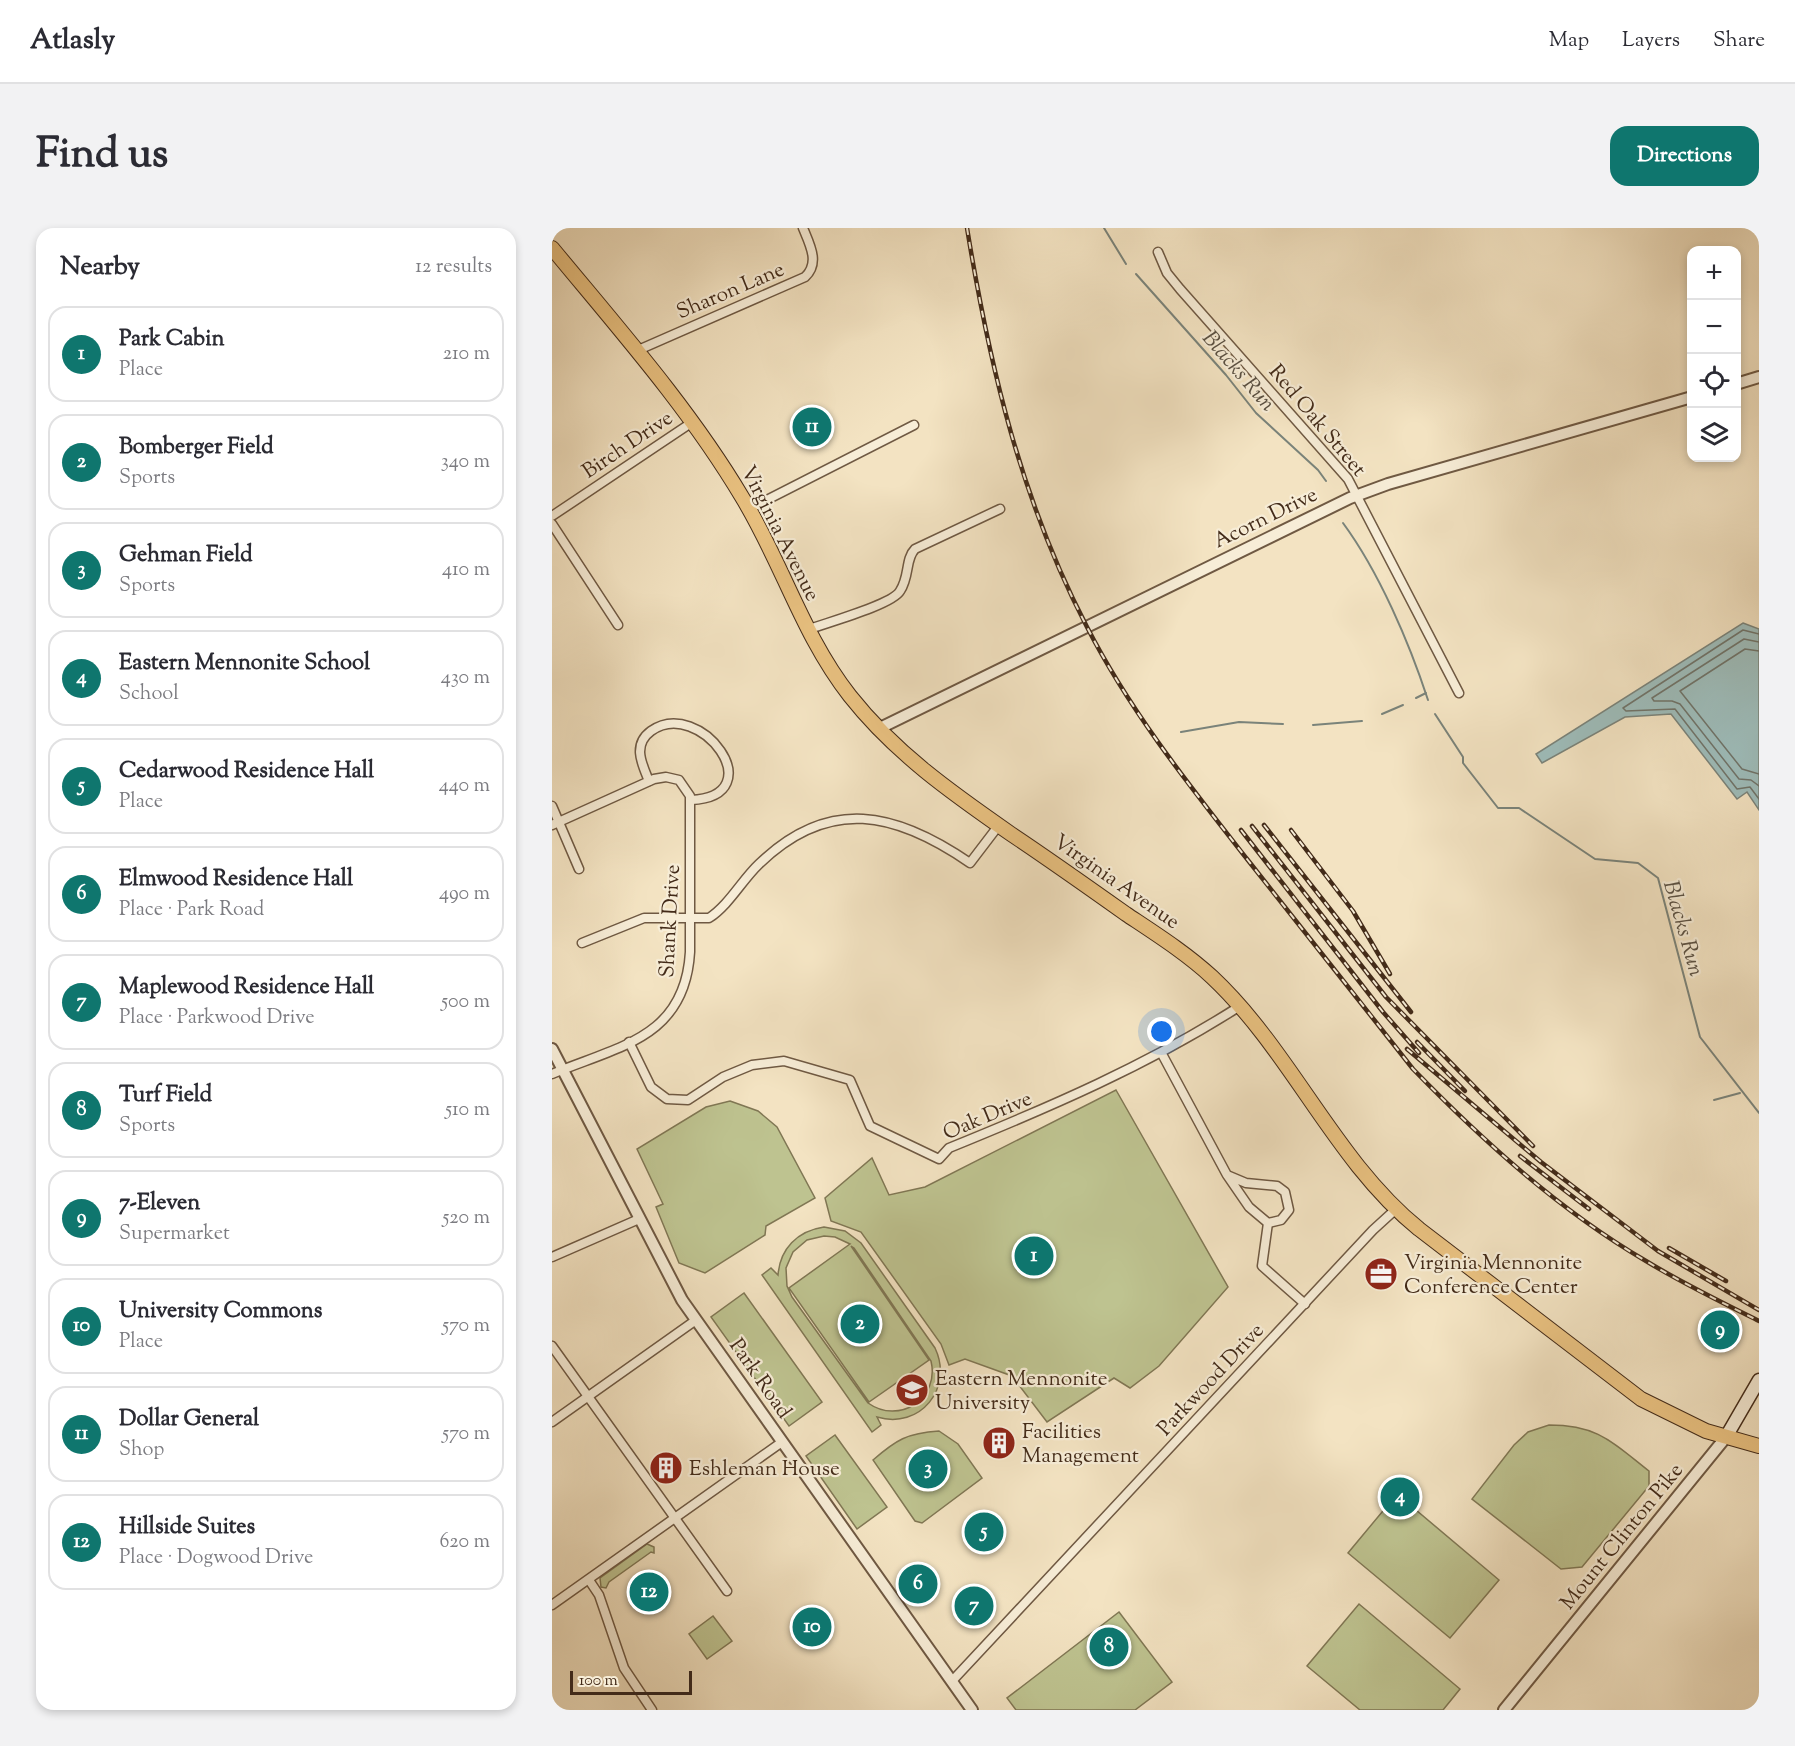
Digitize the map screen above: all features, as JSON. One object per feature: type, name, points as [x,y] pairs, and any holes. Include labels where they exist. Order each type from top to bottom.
[{"type":"main road","name":"Virginia Avenue","points":[[552,248],[636,351],[724,466],[749,509],[807,630],[841,684],[878,729],[928,775],[1179,950],[1213,979],[1240,1006],[1285,1061],[1353,1159],[1396,1209],[1473,1272],[1641,1399],[1686,1423],[1759,1446]]},
{"type":"main road","name":"Mount Clinton Pike","points":[[1726,1437],[1759,1380]]},
{"type":"street","name":"Sharon Lane","points":[[636,351],[805,277],[813,262],[803,228]]},
{"type":"street","name":"Red Oak Street","points":[[1158,252],[1167,273],[1180,290],[1330,457],[1358,495],[1459,693]]},
{"type":"street","points":[[1741,383],[1759,377]]},
{"type":"street","name":"Acorn Drive","points":[[878,729],[1358,495],[1388,484],[1687,398]]},
{"type":"street","name":"Birch Drive","points":[[552,516],[692,423]]},
{"type":"street","points":[[749,509],[914,425]]},
{"type":"street","points":[[807,630],[896,597],[908,579],[910,554],[915,549],[1000,509]]},
{"type":"street","points":[[552,524],[618,625]]},
{"type":"street","points":[[555,824],[662,777],[676,778],[687,788],[691,800],[710,798],[720,793],[726,785],[729,771],[723,754],[692,726],[672,722],[646,735],[641,744],[639,755],[649,781]]},
{"type":"street","name":"Shank Drive","points":[[552,1074],[629,1042],[657,1027],[679,1000],[688,972],[691,800]]},
{"type":"street","points":[[552,806],[555,824],[579,869]]},
{"type":"street","points":[[582,943],[640,918],[660,916],[690,919],[711,916],[772,852],[801,831],[826,822],[856,818],[891,822],[922,835],[970,863],[999,825]]},
{"type":"street","name":"Oak Drive","points":[[629,1042],[653,1089],[673,1101],[688,1100],[735,1071],[766,1061],[786,1062],[846,1078],[854,1085],[870,1126],[939,1159],[949,1148],[1065,1101],[1162,1054],[1240,1006]]},
{"type":"street","name":"Park Road","points":[[552,1049],[672,1282],[696,1320],[972,1710]]},
{"type":"street","points":[[1162,1054],[1227,1175],[1249,1207],[1268,1223]]},
{"type":"street","points":[[1227,1175],[1246,1184],[1277,1186],[1285,1192],[1289,1210],[1281,1220],[1268,1223]]},
{"type":"street","name":"Parkwood Drive","points":[[952,1680],[1373,1230],[1396,1209]]},
{"type":"street","points":[[552,1257],[639,1219]]},
{"type":"street","points":[[1268,1223],[1262,1266],[1305,1304]]},
{"type":"street","points":[[552,1422],[696,1320]]},
{"type":"street","points":[[552,1346],[727,1592]]},
{"type":"street","name":"Mount Clinton Pike","points":[[1504,1710],[1726,1437]]},
{"type":"street","points":[[552,1605],[782,1442]]},
{"type":"street","points":[[589,1580],[599,1595],[624,1668],[652,1710]]},
{"type":"green space","points":[[1116,1090],[1228,1287],[1159,1366],[1130,1388],[1114,1378],[1047,1422],[1012,1376],[965,1359],[949,1365],[941,1344],[861,1232],[831,1221],[825,1198],[872,1158],[889,1195],[925,1187]]},
{"type":"green space","points":[[730,1101],[758,1111],[777,1127],[815,1198],[766,1226],[765,1235],[705,1273],[679,1263],[656,1207],[663,1204],[637,1149],[706,1107]]},
{"type":"green space","points":[[824,1227],[845,1231],[861,1243],[935,1348],[940,1363],[940,1377],[936,1391],[929,1402],[919,1411],[907,1417],[893,1419],[877,1417],[881,1425],[872,1432],[762,1275],[771,1268],[778,1275],[786,1249],[798,1237]],"holes":[[[824,1236],[835,1237],[850,1244],[789,1288],[869,1402],[929,1360],[851,1246],[854,1248],[931,1361],[932,1375],[929,1387],[923,1397],[904,1409],[892,1411],[880,1409],[868,1403],[792,1297],[787,1286],[786,1268],[793,1252],[807,1240]]]},
{"type":"green space","points":[[744,1293],[822,1402],[789,1426],[711,1317]]},
{"type":"green space","points":[[1549,1425],[1580,1428],[1603,1437],[1649,1471],[1649,1486],[1582,1567],[1561,1569],[1472,1499],[1514,1445],[1528,1432]]},
{"type":"green space","points":[[939,1431],[958,1444],[982,1478],[922,1523],[915,1521],[873,1460],[903,1439]]},
{"type":"green space","points":[[835,1435],[887,1507],[857,1529],[806,1456]]},
{"type":"green space","points":[[1397,1494],[1499,1580],[1450,1638],[1348,1553]]},
{"type":"green space","points":[[647,1544],[654,1547],[654,1553],[651,1552],[609,1582],[606,1588],[601,1587],[600,1578]]},
{"type":"green space","points":[[1359,1604],[1460,1689],[1443,1710],[1360,1710],[1307,1666]]},
{"type":"green space","points":[[1119,1612],[1172,1682],[1135,1710],[1016,1710],[1007,1698]]},
{"type":"green space","points":[[713,1616],[732,1641],[707,1659],[689,1634]]},
{"type":"water","points":[[1743,623],[1759,629],[1759,810],[1747,792],[1737,799],[1671,714],[1625,717],[1542,763],[1536,754]]},
{"type":"waterway","name":"Blacks Run","points":[[1104,228],[1126,264]]},
{"type":"waterway","name":"Blacks Run","points":[[1136,274],[1226,375],[1256,413],[1318,470],[1326,481]]},
{"type":"waterway","name":"Blacks Run","points":[[1343,523],[1381,585],[1412,655],[1428,700]]},
{"type":"waterway","points":[[1416,698],[1426,693]]},
{"type":"waterway","points":[[1382,714],[1403,705]]},
{"type":"waterway","name":"Blacks Run","points":[[1435,714],[1463,757],[1463,763],[1498,808],[1519,808],[1595,859],[1638,863],[1658,878],[1700,1037],[1759,1113]]},
{"type":"waterway","points":[[1313,725],[1362,721]]},
{"type":"waterway","points":[[1181,732],[1239,722],[1283,724]]},
{"type":"waterway","points":[[1714,1100],[1740,1093]]},
{"type":"railway","points":[[967,228],[986,332],[998,382],[1026,482],[1044,531],[1087,627],[1122,688],[1161,747],[1413,1069],[1467,1122],[1523,1173],[1583,1220],[1646,1261],[1759,1321]]},
{"type":"railway","points":[[1264,825],[1411,1012]]},
{"type":"railway","points":[[1252,826],[1386,997],[1533,1146]]},
{"type":"railway","points":[[1241,830],[1383,1012],[1419,1053]]},
{"type":"railway","points":[[1291,830],[1353,911],[1390,974]]},
{"type":"railway","points":[[1417,1042],[1465,1091]]},
{"type":"railway","points":[[1407,1049],[1541,1162],[1658,1251],[1759,1310]]},
{"type":"railway","points":[[1520,1156],[1589,1209]]},
{"type":"railway","points":[[1669,1248],[1726,1281]]},
{"type":"place","name":"Dollar General","points":[[812,427]]},
{"type":"place","name":"Park Cabin","points":[[1034,1256]]},
{"type":"place","name":"Virginia Mennonite Conference Center","points":[[1381,1274]]},
{"type":"place","name":"Bomberger Field","points":[[860,1324]]},
{"type":"place","name":"7-Eleven","points":[[1720,1330]]},
{"type":"place","name":"Eastern Mennonite University","points":[[912,1390]]},
{"type":"place","name":"Facilities Management","points":[[999,1443]]},
{"type":"place","name":"Eshleman House","points":[[666,1468]]},
{"type":"place","name":"Gehman Field","points":[[928,1469]]},
{"type":"place","name":"Eastern Mennonite School","points":[[1400,1497]]},
{"type":"place","name":"Cedarwood Residence Hall","points":[[984,1532]]},
{"type":"place","name":"Elmwood Residence Hall","points":[[918,1584]]},
{"type":"place","name":"Hillside Suites","points":[[649,1592]]},
{"type":"place","name":"Maplewood Residence Hall","points":[[974,1606]]},
{"type":"place","name":"University Commons","points":[[812,1627]]},
{"type":"place","name":"Turf Field","points":[[1109,1647]]}]
